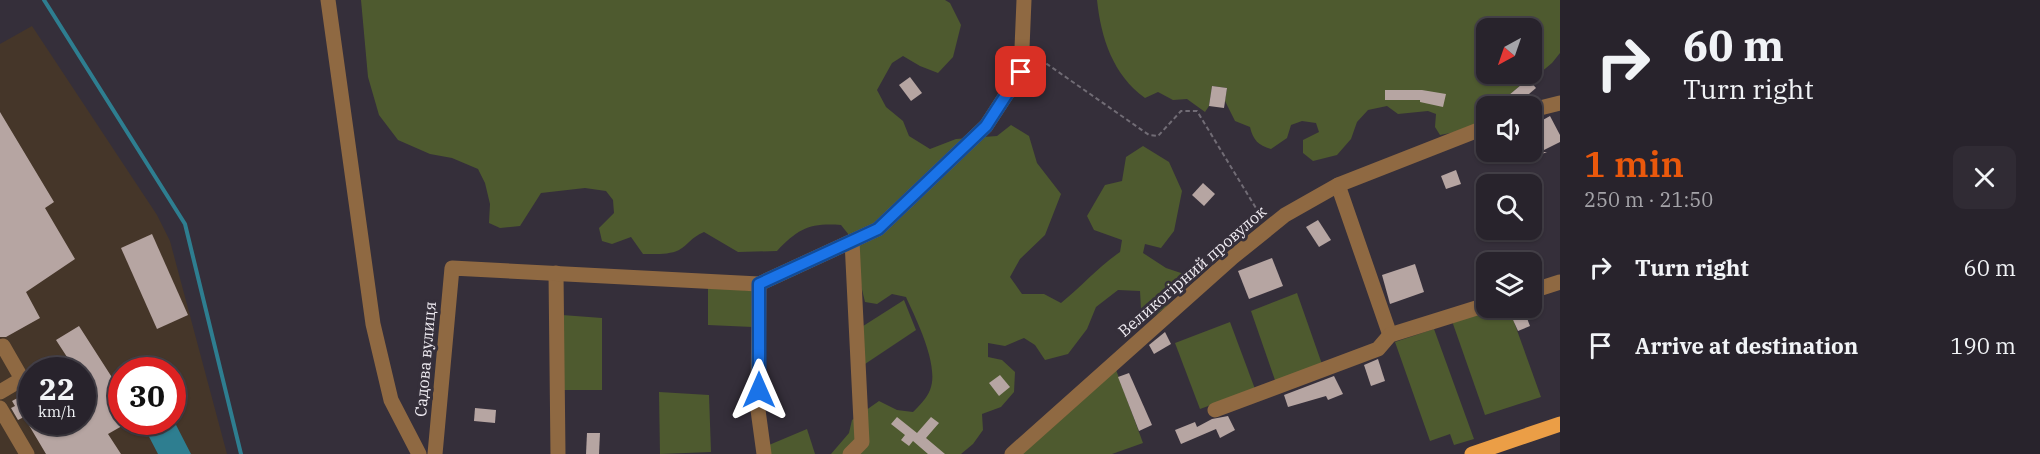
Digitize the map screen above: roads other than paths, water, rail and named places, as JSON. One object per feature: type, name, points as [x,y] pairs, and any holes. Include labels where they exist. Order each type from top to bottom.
[{"type":"main road","points":[[1472,454],[1560,424]]},
{"type":"street","points":[[328,0],[372,324],[391,400],[419,454]]},
{"type":"street","points":[[558,454],[556,273],[759,284],[878,229],[986,126],[1021,72],[1024,0]]},
{"type":"street","points":[[1542,108],[1560,104]]},
{"type":"street","name":"Великогірний провулок","points":[[1012,454],[1233,256],[1285,215],[1338,185],[1476,131]]},
{"type":"street","points":[[1338,185],[1390,335]]},
{"type":"street","points":[[850,454],[862,442],[852,241]]},
{"type":"street","name":"Садова вулиця","points":[[435,454],[452,268],[556,273]]},
{"type":"street","points":[[1542,288],[1560,282]]},
{"type":"street","points":[[759,284],[758,410],[764,454]]},
{"type":"street","points":[[1215,410],[1378,349],[1390,335],[1476,308]]},
{"type":"street","points":[[0,392],[22,379],[3,346]]},
{"type":"street","points":[[0,408],[27,454]]},
{"type":"water","points":[[148,435],[182,435],[191,454],[158,454]]},
{"type":"waterway","points":[[44,0],[185,224],[241,454]]}]
